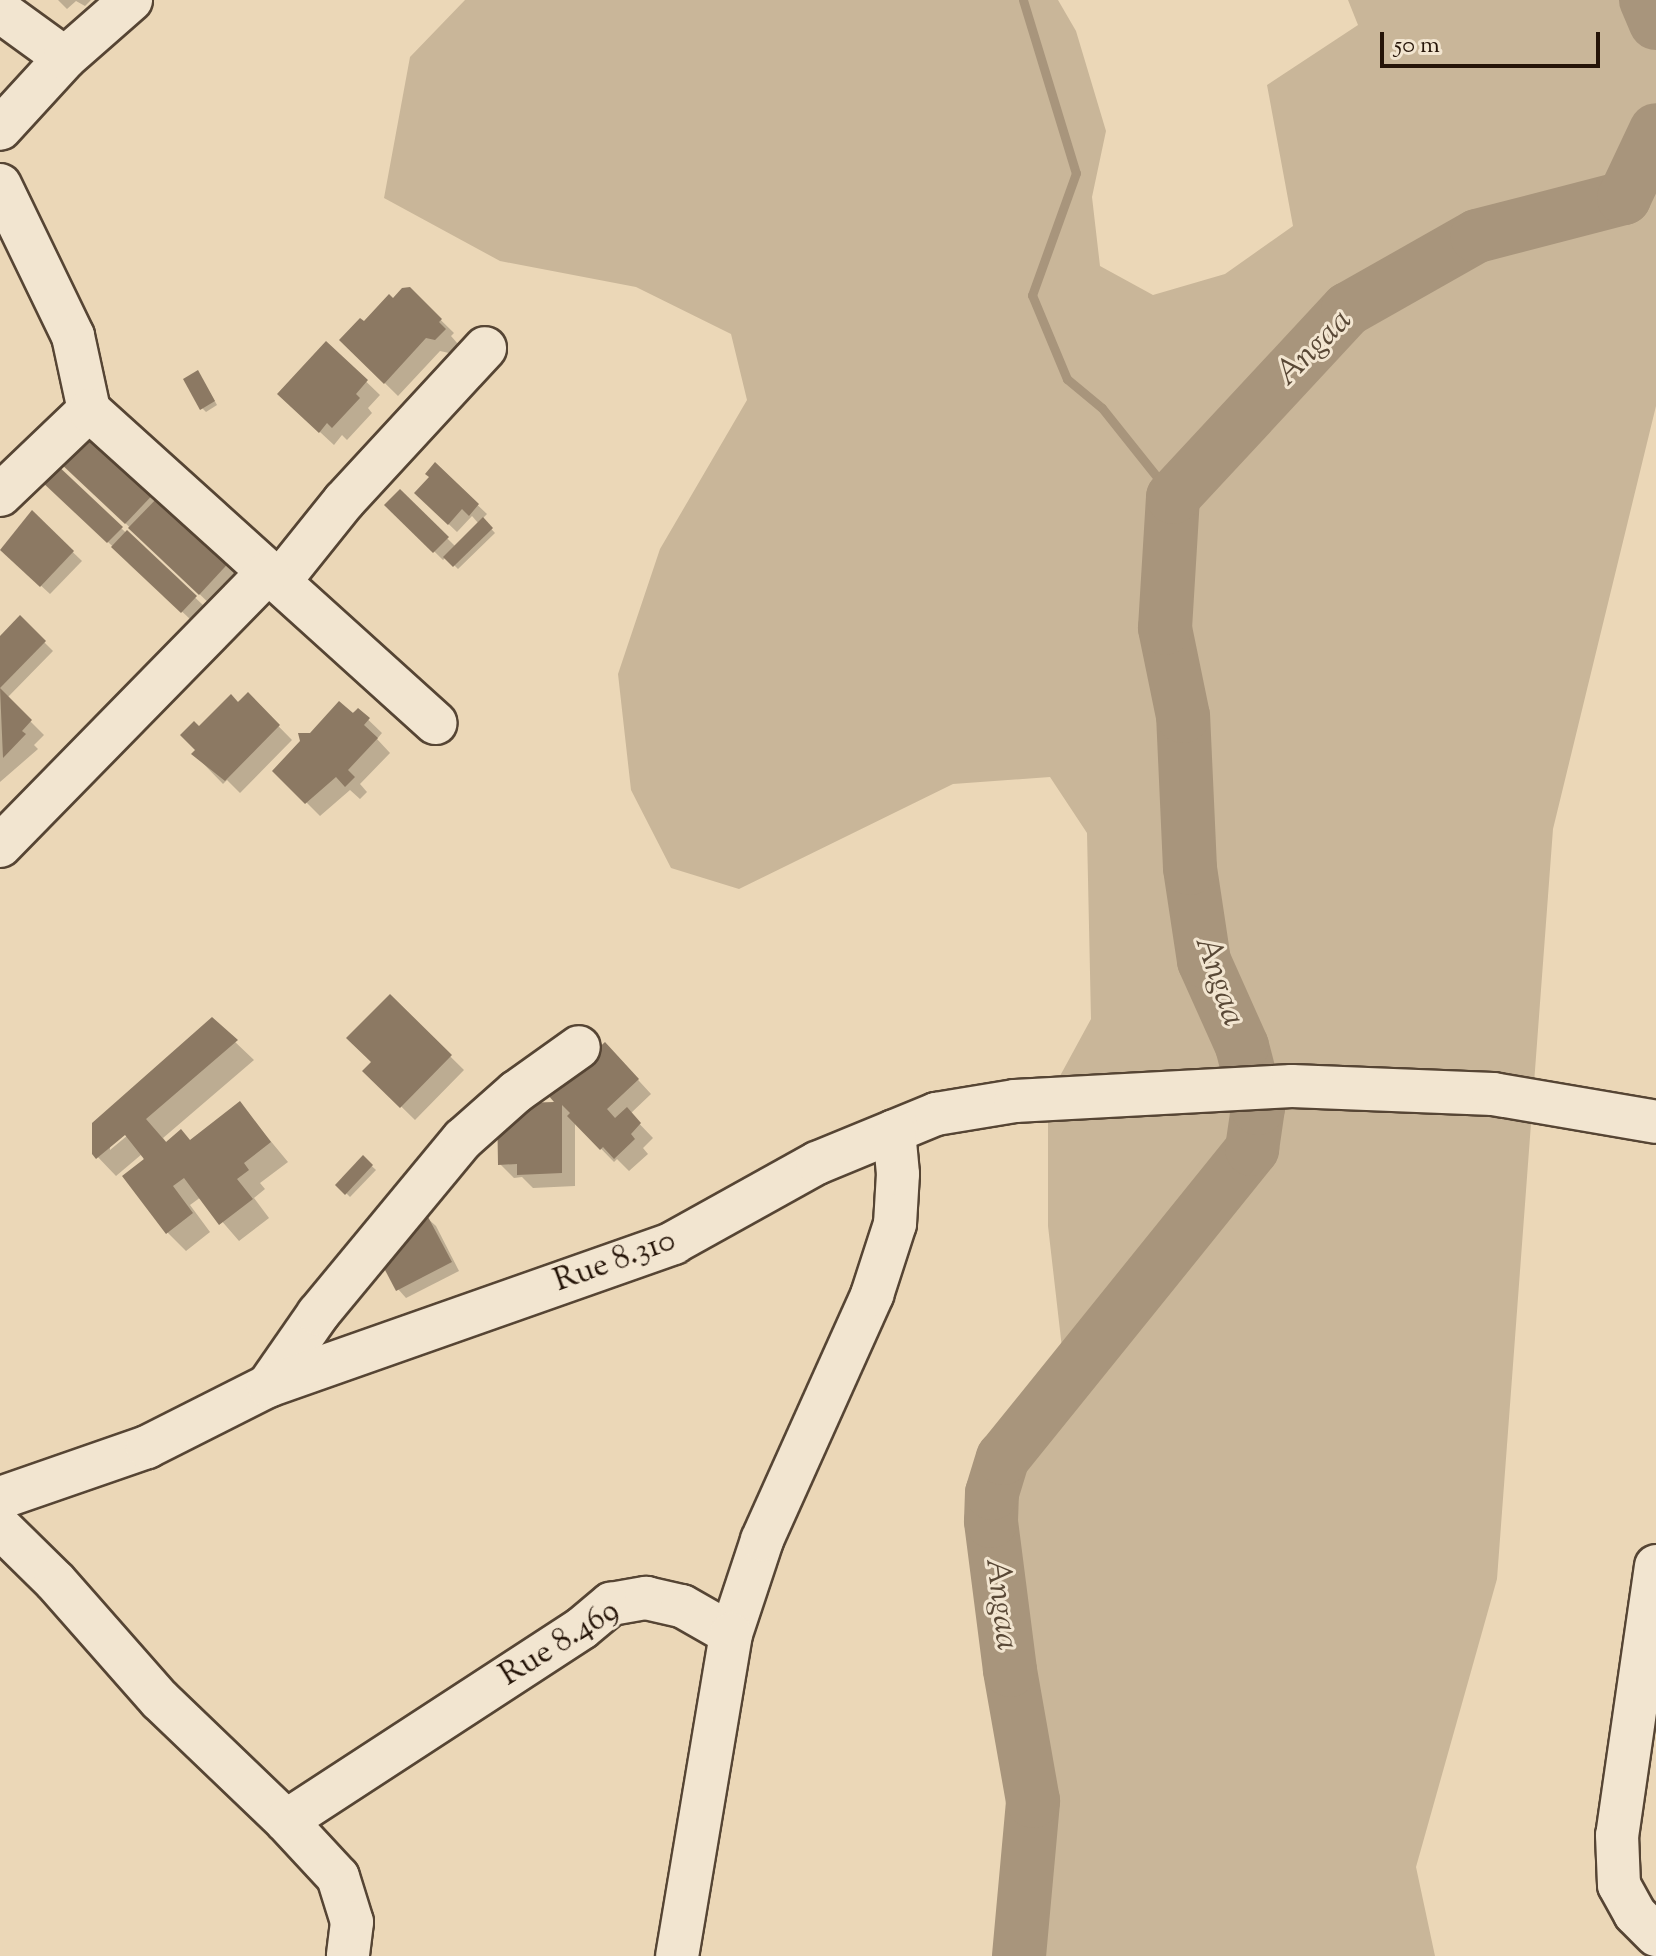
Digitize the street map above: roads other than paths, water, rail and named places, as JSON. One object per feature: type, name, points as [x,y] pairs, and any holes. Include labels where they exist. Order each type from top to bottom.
[{"type":"street","points":[[0,129],[65,58],[131,0]]},
{"type":"street","points":[[0,11],[65,58]]},
{"type":"street","points":[[0,185],[73,336],[89,410],[436,723]]},
{"type":"street","points":[[0,846],[274,577],[485,348]]},
{"type":"street","points":[[0,495],[89,410]]},
{"type":"street","points":[[268,1386],[318,1314],[463,1139],[516,1092],[579,1047]]},
{"type":"street","name":"Rue 8.310","points":[[0,1498],[147,1447],[268,1386],[673,1243],[817,1163],[936,1114],[1015,1101],[1292,1086],[1493,1094],[1656,1122]]},
{"type":"street","points":[[677,1956],[731,1634],[762,1540],[867,1308],[886,1252],[895,1224],[898,1174],[894,1131]]},
{"type":"street","points":[[0,1527],[55,1581],[160,1700],[286,1821],[338,1877],[352,1922],[348,1956]]},
{"type":"street","points":[[1656,1566],[1648,1679],[1617,1835],[1619,1885],[1635,1914],[1656,1935]]},
{"type":"street","name":"Rue 8.469","points":[[286,1821],[582,1628],[611,1604],[646,1598],[682,1606],[731,1634]]},
{"type":"waterway","points":[[1023,0],[1076,173],[1032,295],[1067,379],[1102,408],[1173,497]]},
{"type":"waterway","name":"Angaa","points":[[1646,0],[1656,23]]},
{"type":"waterway","name":"Angaa","points":[[1019,1956],[1033,1801],[1010,1670],[991,1521],[992,1493],[1003,1458],[1252,1149],[1258,1108],[1242,1046],[1204,961],[1190,868],[1183,716],[1165,628],[1173,497],[1348,309],[1477,236],[1624,198],[1656,130]]}]
